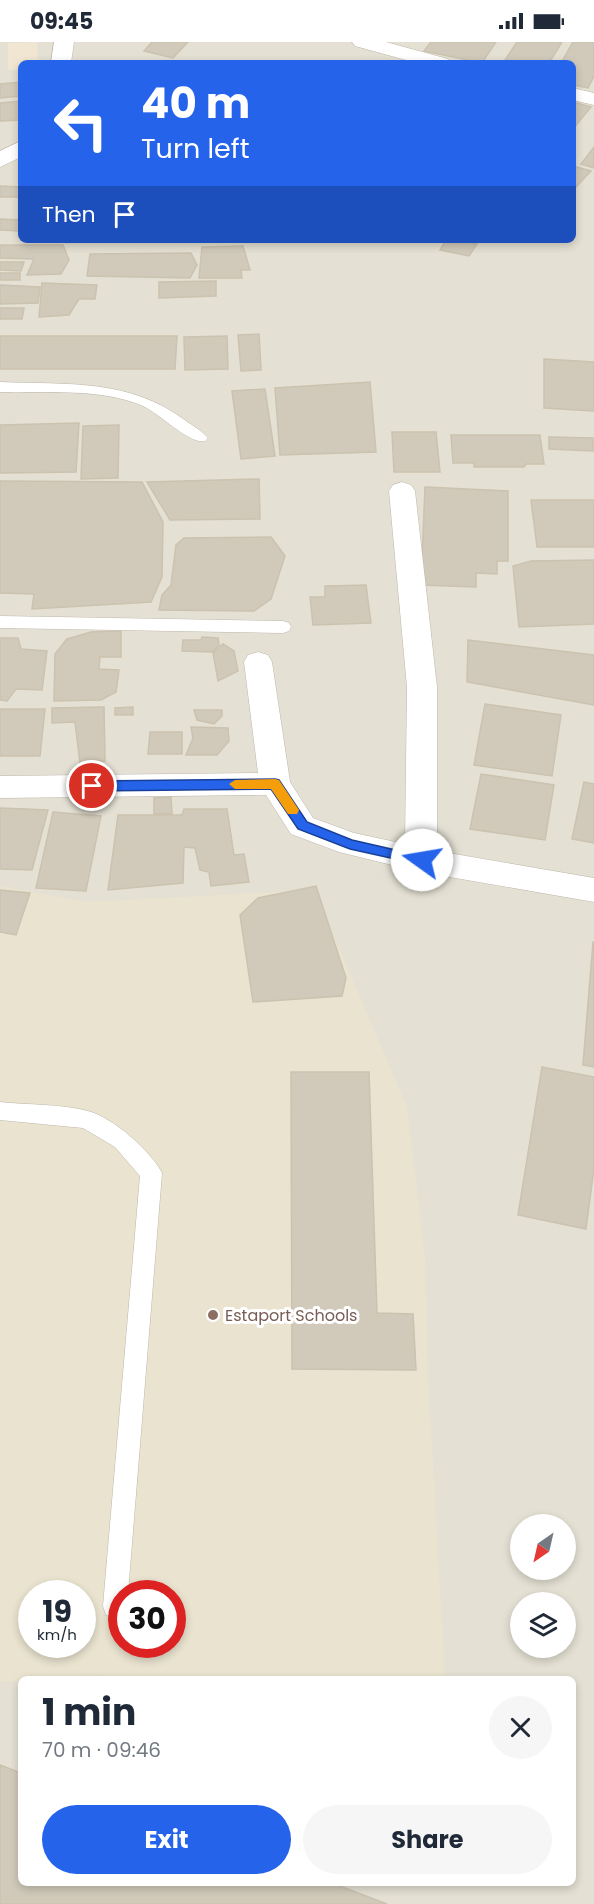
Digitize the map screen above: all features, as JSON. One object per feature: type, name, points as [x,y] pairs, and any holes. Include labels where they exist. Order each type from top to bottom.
[{"type":"street","points":[[61,60],[64,42]]},
{"type":"street","points":[[362,42],[430,60]]},
{"type":"street","points":[[576,95],[594,99]]},
{"type":"street","points":[[0,160],[18,150]]},
{"type":"street","points":[[402,491],[422,687],[422,860]]},
{"type":"street","points":[[258,662],[275,784],[302,825],[350,844],[422,860],[594,890]]},
{"type":"street","points":[[0,787],[275,784]]},
{"type":"lane","points":[[0,387],[105,393],[132,398],[147,402],[200,438]]},
{"type":"lane","points":[[0,622],[283,627]]},
{"type":"lane","points":[[0,1111],[87,1119],[122,1141],[151,1173],[117,1580]]},
{"type":"shaded area","points":[[0,42],[594,42],[594,1904],[0,1904]]},
{"type":"shaded area","points":[[37,42],[38,60],[18,60],[18,69],[8,70],[8,43]]},
{"type":"shaded area","name":"Estaport Schools","points":[[0,886],[88,902],[314,890],[407,1107],[425,1256],[428,1375],[445,1676],[18,1676],[18,1681],[0,1682]]},
{"type":"building","points":[[152,42],[188,42],[173,58],[144,51]]},
{"type":"building","points":[[431,42],[496,42],[484,60],[468,60],[424,51]]},
{"type":"building","points":[[517,42],[562,42],[551,60],[505,60]]},
{"type":"building","points":[[573,42],[594,42],[594,76],[588,88],[576,86],[576,60],[563,60]]},
{"type":"building","points":[[18,82],[18,96],[0,98],[0,84]]},
{"type":"building","points":[[18,101],[18,120],[0,121],[0,103]]},
{"type":"building","points":[[576,103],[591,107],[576,125]]},
{"type":"building","points":[[594,147],[594,168],[581,164]]},
{"type":"building","points":[[576,167],[591,171],[576,187]]},
{"type":"building","points":[[0,186],[18,187],[18,197],[0,197]]},
{"type":"building","points":[[0,219],[18,220],[18,231],[0,230]]},
{"type":"building","points":[[444,243],[477,244],[469,256],[440,250]]},
{"type":"building","points":[[0,245],[63,245],[69,260],[61,274],[27,275],[34,259],[0,258]]},
{"type":"building","points":[[243,246],[250,270],[241,270],[242,278],[199,278],[202,247]]},
{"type":"building","points":[[191,253],[197,265],[190,278],[87,276],[90,254]]},
{"type":"building","points":[[0,262],[24,262],[21,271],[0,270]]},
{"type":"building","points":[[0,273],[20,273],[20,280],[0,280]]},
{"type":"building","points":[[216,281],[216,296],[159,298],[159,282]]},
{"type":"building","points":[[42,283],[97,285],[95,299],[79,299],[69,315],[39,317]]},
{"type":"building","points":[[0,285],[40,287],[38,303],[0,304]]},
{"type":"building","points":[[0,308],[24,308],[22,319],[0,319]]},
{"type":"building","points":[[259,334],[261,370],[241,371],[238,335]]},
{"type":"building","points":[[0,336],[177,336],[175,369],[0,369]]},
{"type":"building","points":[[227,336],[228,369],[185,370],[184,337]]},
{"type":"building","points":[[544,359],[594,362],[594,411],[544,408]]},
{"type":"building","points":[[370,382],[376,452],[280,455],[275,388]]},
{"type":"building","points":[[265,389],[275,456],[241,459],[232,391]]},
{"type":"building","points":[[79,423],[76,472],[0,473],[0,425]]},
{"type":"building","points":[[119,425],[118,478],[81,479],[83,426]]},
{"type":"building","points":[[392,432],[436,432],[440,472],[394,472]]},
{"type":"building","points":[[451,435],[540,435],[544,464],[526,464],[524,467],[474,467],[474,463],[453,463]]},
{"type":"building","points":[[549,437],[593,438],[593,451],[549,449]]},
{"type":"building","points":[[259,479],[260,519],[170,520],[147,482]]},
{"type":"building","points":[[0,481],[142,482],[163,522],[162,577],[151,602],[32,609],[34,594],[0,593]]},
{"type":"building","points":[[425,487],[508,491],[508,561],[497,561],[497,574],[476,573],[476,587],[421,585]]},
{"type":"building","points":[[531,500],[594,500],[594,547],[537,547]]},
{"type":"building","points":[[271,537],[285,556],[271,599],[254,611],[159,610],[162,595],[171,585],[176,545],[184,538]]},
{"type":"building","points":[[594,560],[594,624],[519,627],[513,566],[531,561]]},
{"type":"building","points":[[366,585],[371,623],[313,625],[310,597],[325,597],[325,586]]},
{"type":"building","points":[[121,631],[121,657],[100,657],[99,669],[119,670],[116,692],[101,700],[54,701],[55,654],[67,639],[91,632]]},
{"type":"building","points":[[202,637],[218,638],[219,645],[212,652],[182,651],[183,640],[201,640]]},
{"type":"building","points":[[0,638],[18,638],[21,649],[47,651],[42,690],[16,689],[7,701],[0,700]]},
{"type":"building","points":[[468,640],[594,655],[594,705],[467,682]]},
{"type":"building","points":[[223,644],[234,651],[238,671],[218,681],[213,653]]},
{"type":"building","points":[[485,704],[561,715],[552,776],[474,765]]},
{"type":"building","points":[[104,707],[105,761],[80,763],[75,722],[52,723],[52,708]]},
{"type":"building","points":[[133,707],[133,715],[115,715],[115,708]]},
{"type":"building","points":[[0,709],[45,709],[40,756],[0,756]]},
{"type":"building","points":[[194,710],[222,710],[222,716],[214,724],[197,720]]},
{"type":"building","points":[[191,727],[228,728],[229,741],[217,755],[186,755],[193,738]]},
{"type":"building","points":[[150,732],[182,732],[182,754],[148,754]]},
{"type":"building","points":[[481,774],[554,785],[545,840],[470,829]]},
{"type":"building","points":[[584,782],[594,784],[594,843],[572,839]]},
{"type":"building","points":[[171,797],[172,814],[154,814],[154,798]]},
{"type":"building","points":[[0,808],[48,810],[32,870],[0,869]]},
{"type":"building","points":[[184,809],[227,809],[234,855],[244,854],[249,882],[211,886],[209,872],[200,870],[195,848],[184,847],[183,883],[108,890],[118,815],[182,815]]},
{"type":"building","points":[[53,812],[101,816],[86,891],[36,888]]},
{"type":"building","points":[[316,886],[346,978],[342,996],[253,1002],[240,915],[258,898]]},
{"type":"building","points":[[0,890],[30,893],[16,935],[0,932]]},
{"type":"building","points":[[594,942],[594,1067],[583,1065]]},
{"type":"building","points":[[542,1067],[594,1077],[594,1168],[586,1229],[518,1215]]},
{"type":"building","points":[[291,1072],[369,1072],[377,1313],[413,1314],[416,1370],[292,1369]]},
{"type":"building","points":[[0,1765],[18,1772],[18,1886],[340,1886],[387,1904],[0,1904]]},
{"type":"slow traffic","points":[[235,784],[275,784],[292,810]]},
{"type":"place","name":"Estaport Schools","points":[[213,1315]]},
{"type":"route","points":[[92,786],[275,784],[302,825],[350,844],[422,860]]}]
